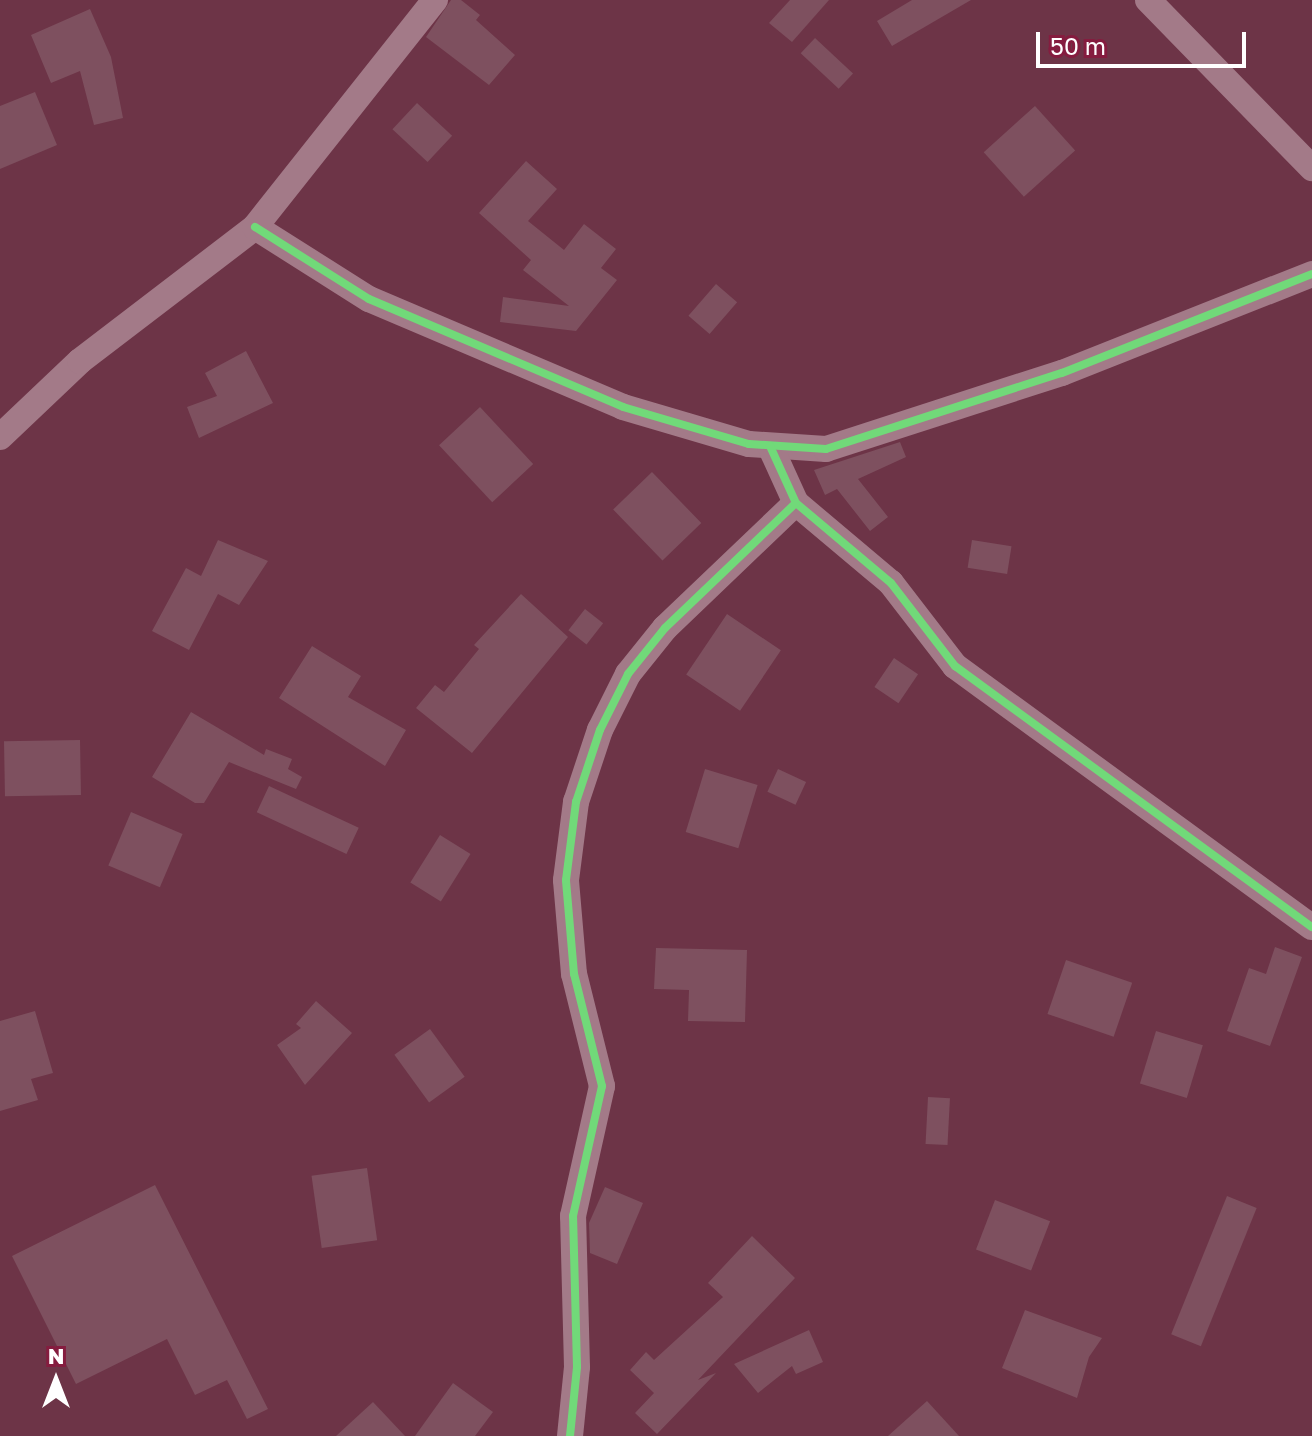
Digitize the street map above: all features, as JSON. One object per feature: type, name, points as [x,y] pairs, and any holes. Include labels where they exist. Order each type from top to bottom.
[{"type":"street","points":[[0,437],[80,361],[255,227],[435,0]]},
{"type":"street","points":[[1148,0],[1312,168]]},
{"type":"street","points":[[255,227],[369,299],[623,407],[770,446],[826,449],[930,420],[1312,274]]},
{"type":"street","points":[[770,446],[796,503],[891,583],[955,666],[1312,927]]},
{"type":"street","points":[[570,1436],[577,1367],[573,1216],[602,1086],[574,974],[566,880],[576,802],[600,730],[628,674],[665,628],[796,503]]},
{"type":"building","points":[[451,0],[461,0],[480,15],[476,20],[515,55],[489,85],[426,37]]},
{"type":"building","points":[[790,0],[829,0],[792,42],[769,23]]},
{"type":"building","points":[[912,0],[971,0],[892,46],[877,21]]},
{"type":"building","points":[[90,9],[111,57],[123,118],[94,125],[80,71],[51,83],[31,35]]},
{"type":"building","points":[[815,38],[853,73],[839,89],[801,53]]},
{"type":"building","points":[[35,92],[57,145],[0,169],[0,106]]},
{"type":"building","points":[[417,103],[452,136],[428,162],[392,129]]},
{"type":"building","points":[[1035,106],[1075,151],[1024,197],[984,152]]},
{"type":"building","points":[[526,161],[557,189],[528,221],[564,250],[584,224],[616,249],[601,268],[617,280],[576,331],[500,322],[503,297],[569,306],[523,270],[531,260],[479,213]]},
{"type":"building","points":[[716,284],[737,302],[710,334],[688,316]]},
{"type":"building","points":[[246,351],[273,403],[199,438],[187,407],[217,396],[205,373]]},
{"type":"building","points":[[480,407],[533,464],[492,502],[439,445]]},
{"type":"building","points":[[900,442],[906,457],[858,479],[888,517],[870,531],[837,489],[825,495],[814,470]]},
{"type":"building","points":[[652,472],[701,523],[662,561],[613,510]]},
{"type":"building","points":[[218,540],[268,561],[239,605],[218,594],[189,650],[152,631],[186,568],[201,576]]},
{"type":"building","points":[[972,540],[1012,546],[1007,574],[968,568]]},
{"type":"building","points":[[521,594],[568,637],[472,753],[416,708],[435,685],[444,692],[479,649],[474,645]]},
{"type":"building","points":[[585,609],[603,623],[587,644],[568,630]]},
{"type":"building","points":[[727,614],[781,650],[740,711],[686,675]]},
{"type":"building","points":[[312,646],[361,676],[348,697],[406,730],[385,766],[279,698]]},
{"type":"building","points":[[894,658],[918,674],[898,703],[874,687]]},
{"type":"building","points":[[191,712],[264,755],[266,749],[292,759],[288,769],[302,777],[296,789],[229,762],[204,803],[195,803],[152,777]]},
{"type":"building","points":[[80,740],[81,795],[5,796],[4,741]]},
{"type":"building","points":[[705,769],[758,785],[738,848],[686,832]]},
{"type":"building","points":[[778,769],[806,782],[796,805],[767,792]]},
{"type":"building","points":[[269,786],[359,828],[346,854],[257,812]]},
{"type":"building","points":[[131,812],[183,834],[160,887],[108,865]]},
{"type":"building","points":[[440,835],[471,854],[441,902],[410,882]]},
{"type":"building","points":[[1275,947],[1302,957],[1270,1046],[1227,1031],[1249,968],[1266,974]]},
{"type":"building","points":[[656,948],[747,950],[745,1022],[688,1021],[689,990],[654,989]]},
{"type":"building","points":[[1066,960],[1132,983],[1114,1037],[1047,1014]]},
{"type":"building","points":[[316,1001],[352,1033],[305,1085],[277,1045],[301,1028],[296,1024]]},
{"type":"building","points":[[35,1011],[53,1073],[31,1079],[38,1100],[0,1111],[0,1021]]},
{"type":"building","points":[[430,1029],[465,1077],[429,1103],[394,1055]]},
{"type":"building","points":[[1156,1031],[1203,1045],[1187,1098],[1140,1084]]},
{"type":"building","points":[[928,1097],[950,1098],[948,1145],[926,1144]]},
{"type":"building","points":[[367,1168],[377,1240],[322,1248],[312,1176]]},
{"type":"building","points":[[155,1185],[268,1409],[247,1419],[227,1380],[195,1395],[167,1339],[76,1384],[12,1256]]},
{"type":"building","points":[[605,1187],[643,1203],[617,1264],[590,1253],[589,1223]]},
{"type":"building","points":[[1227,1196],[1257,1208],[1201,1346],[1171,1334]]},
{"type":"building","points":[[995,1200],[1050,1221],[1031,1271],[976,1249]]},
{"type":"building","points":[[752,1236],[795,1278],[698,1380],[716,1373],[657,1434],[635,1413],[654,1393],[630,1370],[646,1352],[654,1360],[723,1297],[708,1283]]},
{"type":"building","points":[[1025,1310],[1102,1338],[1089,1357],[1077,1398],[1002,1368]]},
{"type":"building","points":[[809,1330],[823,1362],[796,1374],[792,1366],[758,1393],[734,1364]]},
{"type":"building","points":[[453,1383],[493,1412],[475,1436],[415,1436]]},
{"type":"building","points":[[927,1401],[959,1436],[888,1436]]},
{"type":"building","points":[[373,1402],[405,1436],[336,1436]]},
{"type":"cycle path","points":[[255,227],[369,299],[623,407],[749,444],[826,449],[1062,373],[1312,274]]},
{"type":"cycle path","points":[[770,446],[796,503],[891,583],[955,666],[1312,927]]},
{"type":"cycle path","points":[[570,1436],[577,1367],[573,1216],[602,1086],[574,974],[566,880],[576,802],[600,730],[628,674],[665,628],[796,503]]}]
